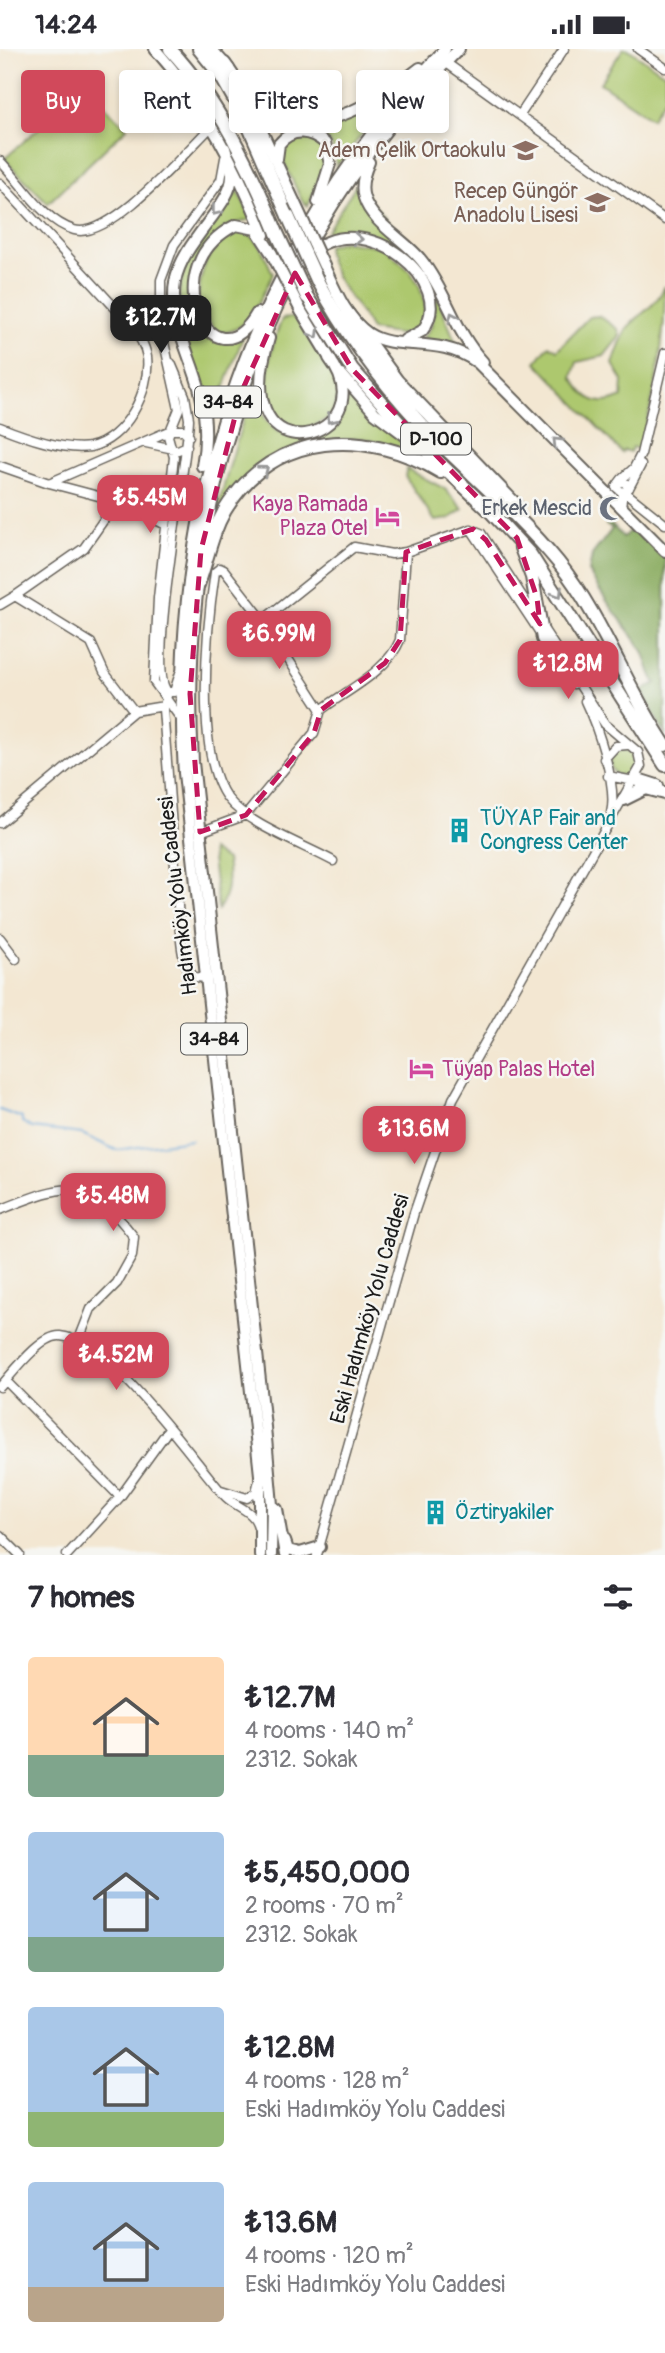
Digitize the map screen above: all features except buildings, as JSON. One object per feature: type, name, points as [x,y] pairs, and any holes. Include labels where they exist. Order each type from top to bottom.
[{"type":"highway","name":"D-100","points":[[170,49],[200,86],[225,124],[249,167],[307,297],[352,369],[423,447],[517,538],[545,574],[665,765]]},
{"type":"highway","name":"D-100","points":[[199,49],[225,73],[317,282],[346,330],[419,422],[522,521],[573,582],[602,626],[635,697],[665,745]]},
{"type":"highway","points":[[213,49],[269,144]]},
{"type":"highway","points":[[348,314],[397,381],[555,549],[573,582]]},
{"type":"highway","points":[[196,590],[208,545],[226,509],[262,470],[296,452],[326,443],[373,443],[407,453],[468,489]]},
{"type":"highway","points":[[517,538],[532,577],[543,639]]},
{"type":"highway","points":[[635,780],[654,783],[665,793]]},
{"type":"highway","points":[[624,799],[646,788],[665,793]]},
{"type":"main road","points":[[155,49],[171,70]]},
{"type":"main road","points":[[342,116],[377,98],[445,49]]},
{"type":"main road","points":[[312,222],[372,134],[445,49]]},
{"type":"main road","points":[[299,265],[351,179],[384,135],[458,49]]},
{"type":"main road","points":[[445,62],[467,49]]},
{"type":"main road","points":[[225,73],[229,77]]},
{"type":"main road","points":[[215,131],[243,183],[272,254]]},
{"type":"main road","points":[[279,169],[277,148],[288,135],[304,132],[325,143],[330,165],[312,222]]},
{"type":"main road","points":[[264,133],[293,201],[348,314],[375,337],[437,345],[460,352],[478,363],[665,551]]},
{"type":"main road","points":[[384,135],[363,179],[364,198],[368,207],[422,260],[439,287],[466,342],[507,391]]},
{"type":"main road","points":[[196,523],[205,429],[200,391],[176,317],[175,285],[186,250],[229,190],[232,173],[225,148]]},
{"type":"main road","name":"34-84","points":[[277,287],[312,222]]},
{"type":"main road","points":[[277,287],[266,297],[247,327],[233,337],[210,333],[197,314],[193,295],[196,273],[202,258],[217,237],[236,225],[250,226],[260,234],[343,387],[342,403],[335,417],[327,426],[308,434],[293,433],[277,427],[264,411],[259,393],[263,360],[277,306]]},
{"type":"main road","points":[[299,265],[314,249],[338,239],[368,239],[395,250],[419,277],[429,305],[429,320],[422,331],[400,341]]},
{"type":"main road","name":"34-84","points":[[277,306],[299,265]]},
{"type":"main road","name":"Hadımköy Yolu Caddesi","points":[[260,1555],[259,1480],[208,978],[187,807],[180,672],[186,591],[196,523],[211,456],[231,393],[277,287]]},
{"type":"main road","name":"Hadımköy Yolu Caddesi","points":[[271,1555],[272,1505],[265,1427],[200,832],[190,694],[196,590],[209,508],[223,449],[244,384],[277,306]]},
{"type":"main road","points":[[328,358],[375,413],[403,436],[423,447]]},
{"type":"main road","points":[[265,1427],[285,1555]]},
{"type":"main road","points":[[277,1506],[288,1550],[300,1553],[318,1551]]},
{"type":"street","points":[[520,115],[564,49]]},
{"type":"street","points":[[638,49],[665,68]]},
{"type":"street","points":[[445,62],[665,220]]},
{"type":"street","points":[[0,161],[43,210],[73,230],[90,232],[115,219],[133,204],[205,133]]},
{"type":"street","points":[[181,719],[154,683],[172,448],[167,436],[179,409],[159,309],[163,268],[174,245],[225,173],[225,148]]},
{"type":"street","points":[[0,183],[131,324],[141,338],[147,360],[145,381],[131,412],[120,431],[110,440],[83,447],[41,440],[0,427]]},
{"type":"street","points":[[621,506],[647,435],[665,353]]},
{"type":"street","points":[[168,358],[185,396],[189,436],[164,614],[160,678],[166,699],[184,964],[194,977],[208,978]]},
{"type":"street","points":[[628,486],[652,431],[665,373]]},
{"type":"street","points":[[49,483],[171,430],[183,430],[189,436]]},
{"type":"street","points":[[143,443],[181,449],[187,446]]},
{"type":"street","points":[[0,466],[49,483],[117,501],[166,525]]},
{"type":"street","points":[[620,481],[617,488],[628,486]]},
{"type":"street","points":[[620,481],[665,518]]},
{"type":"street","points":[[605,491],[620,481]]},
{"type":"street","points":[[628,486],[665,524]]},
{"type":"street","points":[[0,605],[84,548],[117,501]]},
{"type":"street","points":[[471,530],[543,639],[567,668],[592,716],[608,776],[613,809],[610,819]]},
{"type":"street","points":[[263,620],[354,547],[392,554],[406,552],[471,530],[481,533],[605,724],[641,758],[635,780],[608,776]]},
{"type":"street","points":[[200,832],[246,814],[314,733],[321,710],[385,663],[396,649],[400,640],[406,552]]},
{"type":"street","points":[[321,710],[263,620],[220,568],[215,572],[211,600],[206,697],[218,781],[228,799],[246,814],[333,861]]},
{"type":"street","points":[[511,592],[521,591]]},
{"type":"street","points":[[15,596],[91,643],[104,672],[134,711]]},
{"type":"street","points":[[0,823],[134,711],[166,699],[174,692],[180,672]]},
{"type":"street","points":[[604,759],[616,746],[629,746]]},
{"type":"street","name":"Eski Hadımköy Yolu Caddesi","points":[[318,1551],[439,1133],[469,1068],[610,819],[635,780]]},
{"type":"street","points":[[0,938],[16,960]]},
{"type":"street","points":[[0,1210],[66,1187],[84,1190],[107,1206],[134,1237],[132,1256],[117,1283],[91,1309],[78,1342]]},
{"type":"street","points":[[120,1497],[3,1384],[43,1341],[59,1336],[78,1342],[95,1352],[154,1409],[229,1500],[254,1516],[261,1536]]},
{"type":"street","points":[[66,1555],[120,1497],[169,1429]]},
{"type":"street","points":[[219,1488],[236,1496],[250,1497],[256,1492],[259,1480]]},
{"type":"street","points":[[0,1535],[20,1555]]},
{"type":"highlighted area","points":[[295,273],[352,369],[517,538],[537,598],[540,624],[486,540],[473,529],[406,552],[400,640],[385,663],[321,710],[314,733],[246,815],[200,832],[190,694],[201,550],[241,393]]},
{"type":"green space","points":[[623,49],[628,49],[665,74],[665,98],[652,118],[600,83]]},
{"type":"green space","points":[[105,107],[119,120],[119,133],[122,133],[48,203],[4,159],[33,133],[105,133]]},
{"type":"green space","points":[[356,114],[356,133],[363,133],[336,167],[330,142],[321,133],[342,133],[342,120]]},
{"type":"green space","points":[[302,136],[319,142],[326,155],[323,171],[308,206],[302,201],[282,158],[286,145]]},
{"type":"green space","points":[[355,186],[360,187],[430,279],[457,346],[422,338],[431,327],[434,314],[432,299],[418,270],[408,257],[385,241],[327,231]]},
{"type":"green space","points":[[238,190],[251,219],[225,227],[190,290],[190,313],[202,330],[221,340],[243,337],[209,429],[181,319],[179,293],[186,261]]},
{"type":"green space","points":[[236,230],[256,240],[273,274],[258,305],[246,321],[229,332],[217,333],[197,305],[201,280],[211,254]]},
{"type":"green space","points":[[344,241],[383,247],[411,272],[419,285],[426,308],[422,325],[404,335],[371,330],[338,280],[329,258],[327,246]]},
{"type":"green space","points":[[665,286],[661,348],[650,409],[639,449],[632,447],[630,452],[624,450],[622,453],[536,362],[549,345],[557,350],[589,317],[599,316],[618,329],[620,336],[604,356],[577,362],[572,377],[593,400],[606,402],[622,397],[623,381],[613,364],[621,342],[629,327],[654,303]]},
{"type":"green space","points":[[295,317],[336,378],[339,393],[331,417],[304,429],[290,427],[267,409],[268,374],[274,341],[282,319]]},
{"type":"green space","points":[[255,379],[260,409],[278,432],[332,426],[348,393],[409,450],[361,438],[302,444],[215,516]]},
{"type":"green space","points":[[407,469],[445,489],[463,509],[449,519],[435,521],[405,476]]},
{"type":"green space","points":[[608,521],[623,537],[635,527],[665,555],[665,735],[642,691],[656,683],[644,652],[589,571],[592,555],[612,529],[606,525]]},
{"type":"green space","points":[[623,750],[633,753],[636,763],[633,773],[623,776],[613,773],[610,763],[613,753]]},
{"type":"green space","points":[[211,850],[226,860],[227,866],[226,893],[218,910]]},
{"type":"waterway","points":[[0,1110],[22,1118],[22,1122],[32,1128],[82,1134],[116,1150],[191,1140]]},
{"type":"place","name":"Adem Çelik Ortaokulu","points":[[526,150]]},
{"type":"place","name":"Recep Güngör Anadolu Lisesi","points":[[598,203]]},
{"type":"place","name":"Erkek Mescid","points":[[612,508]]},
{"type":"place","name":"Kaya Ramada Plaza Otel","points":[[388,516]]},
{"type":"place","name":"TÜYAP Fair and Congress Center","points":[[460,830]]},
{"type":"place","name":"Tüyap Palas Hotel","points":[[422,1069]]},
{"type":"place","name":"Öztiryakiler","points":[[435,1512]]}]
